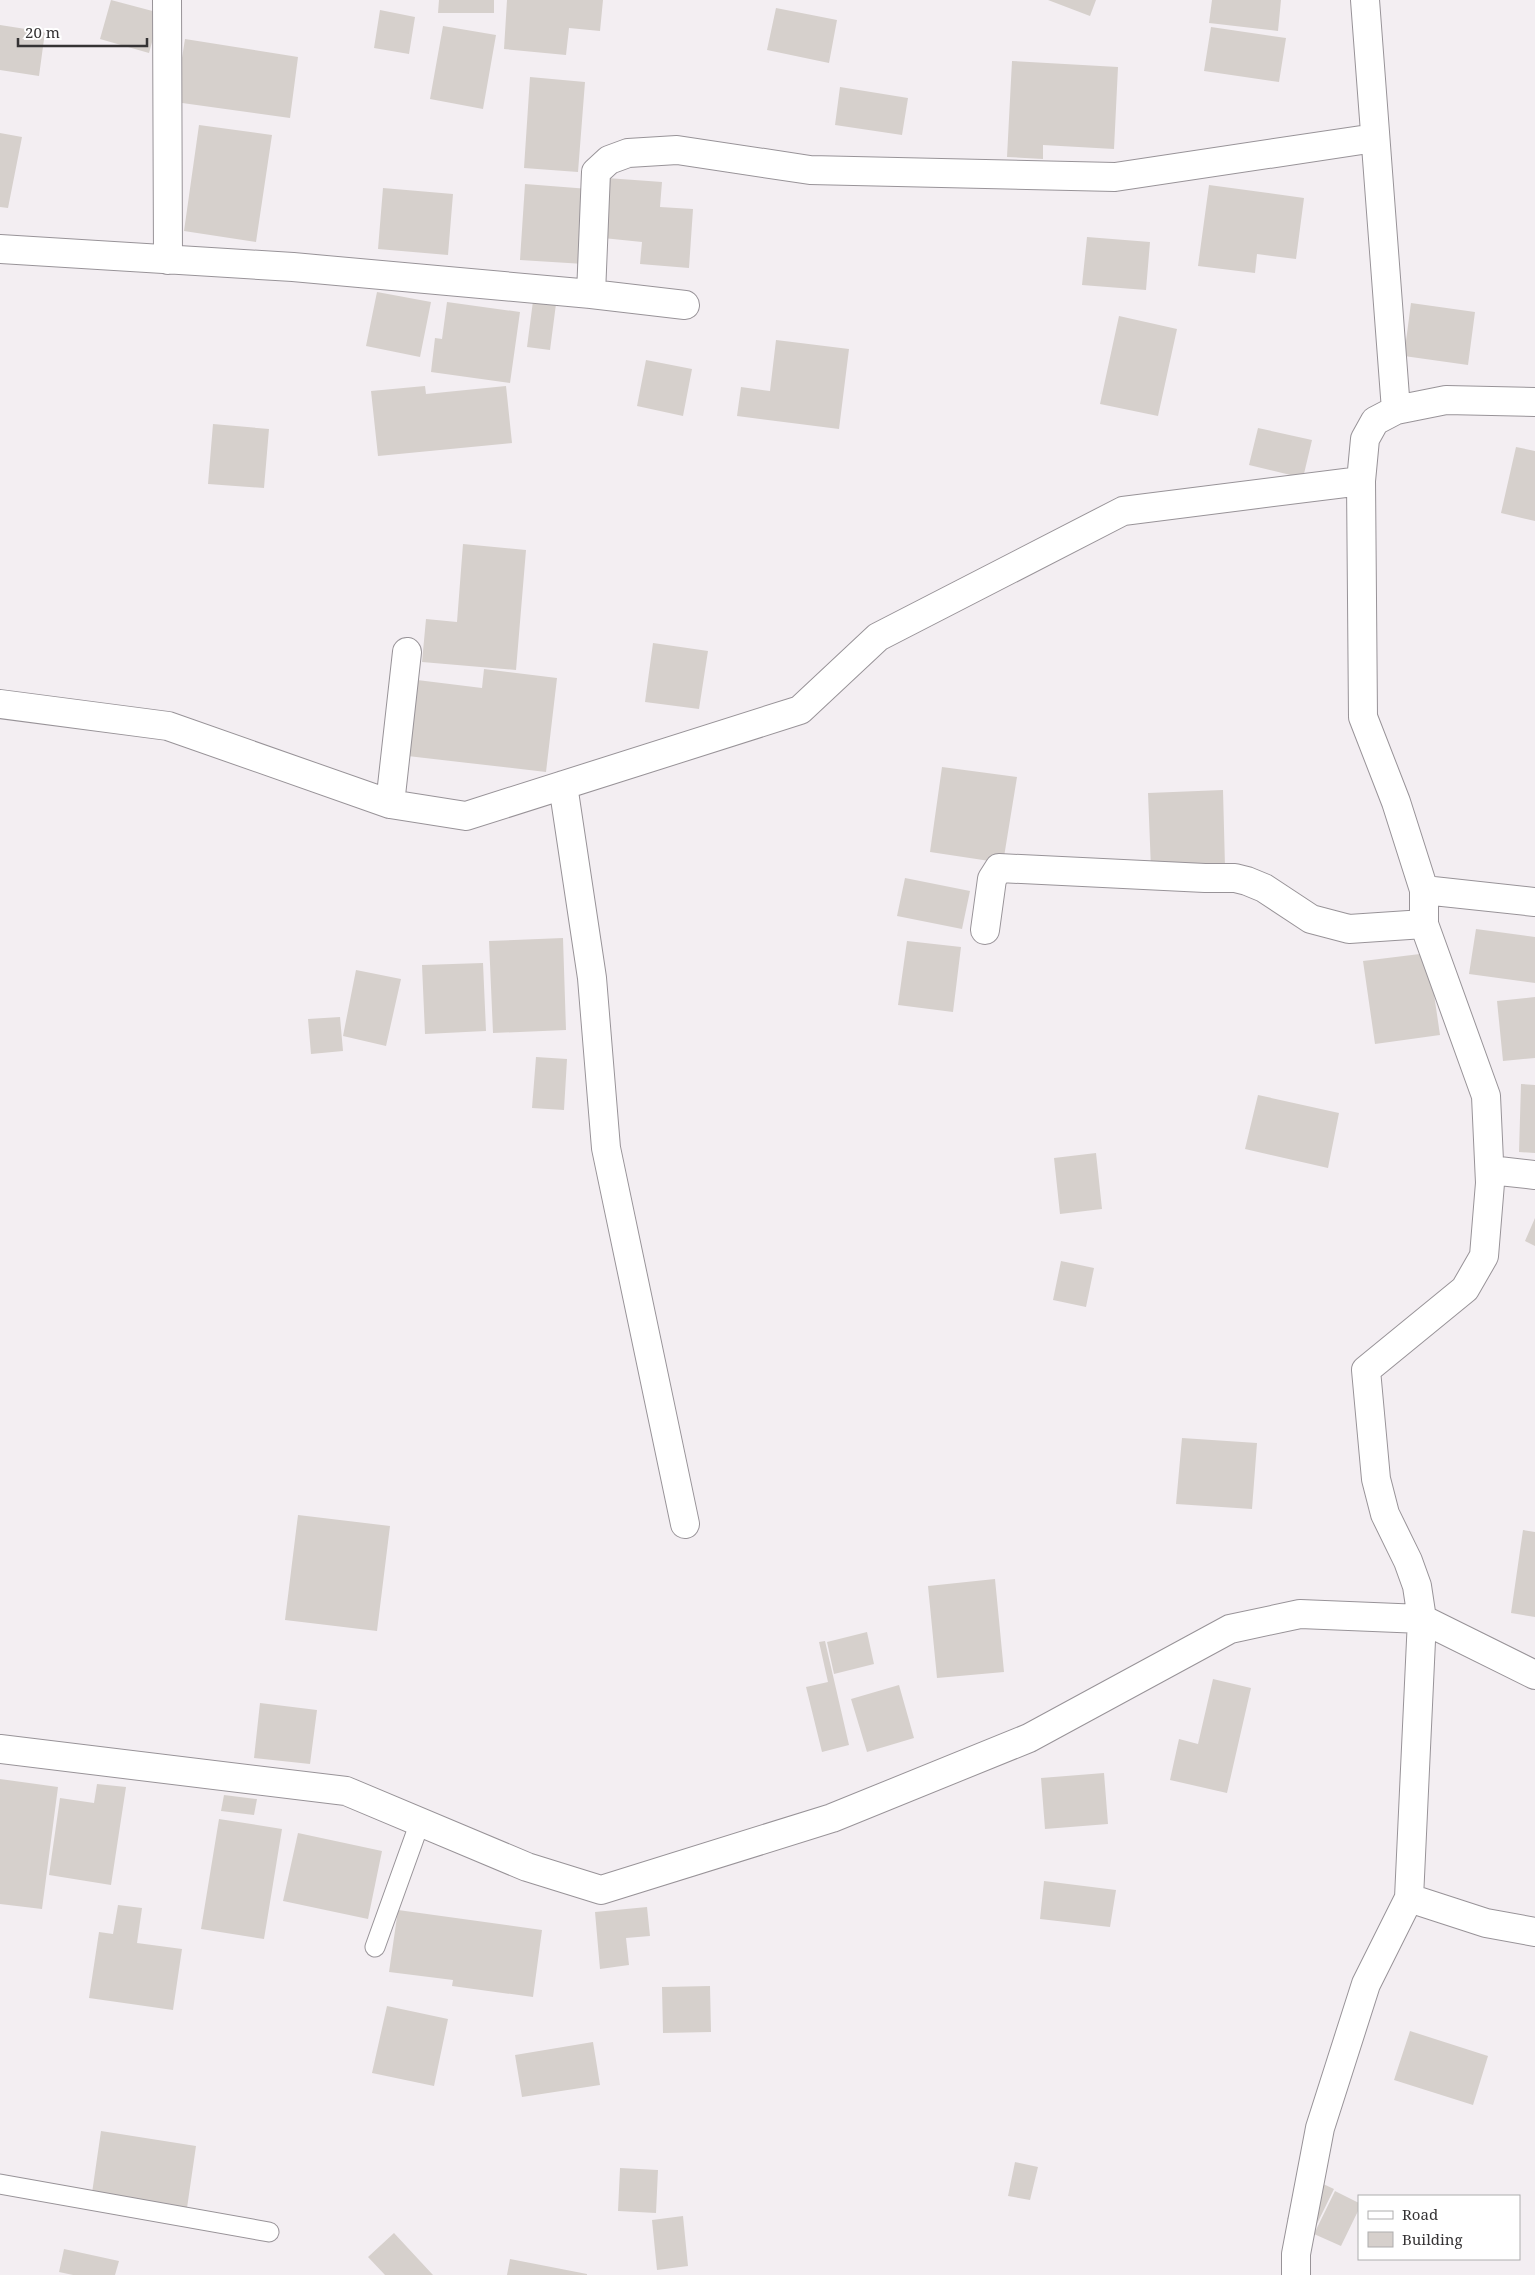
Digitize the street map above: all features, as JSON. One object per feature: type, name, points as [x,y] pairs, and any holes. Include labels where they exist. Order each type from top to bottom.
[{"type":"street","points":[[167,0],[168,260]]},
{"type":"street","points":[[1365,0],[1396,410]]},
{"type":"street","points":[[591,294],[596,172],[609,160],[628,154],[677,150],[810,170],[1115,177],[1375,138]]},
{"type":"street","points":[[0,249],[293,267],[591,294],[686,306]]},
{"type":"street","points":[[1296,2275],[1296,2254],[1320,2128],[1366,1984],[1409,1898],[1422,1619],[1416,1586],[1408,1561],[1385,1514],[1376,1479],[1366,1370],[1465,1289],[1484,1256],[1490,1170],[1486,1096],[1424,924],[1424,890],[1396,802],[1363,717],[1361,482],[1365,439],[1375,420],[1396,410],[1446,400],[1535,402]]},
{"type":"street","points":[[0,704],[168,726],[390,804],[466,816],[800,710],[878,637],[1123,511],[1361,482]]},
{"type":"street","points":[[390,804],[407,652]]},
{"type":"street","points":[[563,785],[592,978],[606,1148],[685,1524]]},
{"type":"street","points":[[985,930],[992,879],[999,868],[1235,878],[1264,888],[1311,919],[1349,929],[1424,924]]},
{"type":"street","points":[[1424,890],[1535,902]]},
{"type":"street","points":[[1490,1170],[1535,1175]]},
{"type":"street","points":[[0,1749],[346,1791],[526,1867],[601,1890],[832,1818],[1029,1738],[1230,1629],[1300,1614],[1422,1619],[1535,1674]]},
{"type":"street","points":[[1409,1898],[1486,1924],[1535,1932]]},
{"type":"lane","points":[[375,1947],[420,1822]]},
{"type":"lane","points":[[0,2184],[269,2232]]},
{"type":"building","points":[[111,0],[160,13],[149,53],[100,39]]},
{"type":"building","points":[[439,0],[494,0],[494,13],[438,13]]},
{"type":"building","points":[[507,0],[603,0],[600,31],[569,28],[566,55],[504,49]]},
{"type":"building","points":[[1048,0],[1096,0],[1090,16]]},
{"type":"building","points":[[1212,0],[1281,0],[1278,31],[1209,23]]},
{"type":"building","points":[[776,8],[837,20],[829,63],[767,50]]},
{"type":"building","points":[[380,10],[415,17],[409,54],[374,48]]},
{"type":"building","points":[[0,25],[45,32],[39,76],[0,70]]},
{"type":"building","points":[[443,26],[496,35],[483,109],[430,99]]},
{"type":"building","points":[[1211,27],[1286,38],[1279,82],[1204,71]]},
{"type":"building","points":[[185,39],[298,57],[290,118],[175,102]]},
{"type":"building","points":[[1012,61],[1118,67],[1114,149],[1043,145],[1043,159],[1007,157]]},
{"type":"building","points":[[530,77],[585,82],[578,172],[524,168]]},
{"type":"building","points":[[840,87],[908,98],[902,135],[835,125]]},
{"type":"building","points":[[199,125],[272,135],[256,242],[184,231]]},
{"type":"building","points":[[0,133],[22,137],[8,208],[0,207]]},
{"type":"building","points":[[607,178],[662,182],[660,207],[693,209],[689,268],[640,264],[642,242],[603,238]]},
{"type":"building","points":[[525,184],[589,189],[584,264],[520,260]]},
{"type":"building","points":[[1209,185],[1304,198],[1296,259],[1257,254],[1255,273],[1198,266]]},
{"type":"building","points":[[383,188],[453,194],[448,255],[378,249]]},
{"type":"building","points":[[1087,237],[1150,242],[1146,290],[1082,285]]},
{"type":"building","points":[[377,292],[431,302],[420,357],[366,346]]},
{"type":"building","points":[[533,301],[556,304],[550,350],[527,347]]},
{"type":"building","points":[[447,302],[520,312],[510,383],[431,372],[435,338],[442,339]]},
{"type":"building","points":[[1411,303],[1475,312],[1468,365],[1404,356]]},
{"type":"building","points":[[1119,316],[1177,329],[1158,416],[1100,404]]},
{"type":"building","points":[[776,340],[849,349],[839,429],[737,416],[741,387],[770,391]]},
{"type":"building","points":[[646,360],[692,369],[683,416],[637,406]]},
{"type":"building","points":[[425,386],[426,394],[506,386],[512,443],[378,456],[371,391]]},
{"type":"building","points":[[213,424],[269,429],[264,488],[208,484]]},
{"type":"building","points":[[1258,428],[1312,440],[1303,478],[1249,465]]},
{"type":"building","points":[[1516,447],[1535,451],[1535,521],[1501,513]]},
{"type":"building","points":[[463,544],[526,550],[516,670],[422,662],[426,619],[457,622]]},
{"type":"building","points":[[653,643],[708,651],[699,709],[645,702]]},
{"type":"building","points":[[484,669],[557,678],[546,772],[399,755],[409,679],[482,688]]},
{"type":"building","points":[[942,767],[1017,777],[1003,863],[930,852]]},
{"type":"building","points":[[1223,790],[1225,867],[1151,869],[1148,793]]},
{"type":"building","points":[[905,878],[970,891],[962,929],[897,916]]},
{"type":"building","points":[[1476,929],[1535,937],[1535,983],[1469,974]]},
{"type":"building","points":[[563,938],[566,1030],[493,1033],[489,941]]},
{"type":"building","points":[[907,941],[961,947],[953,1012],[898,1005]]},
{"type":"building","points":[[1428,953],[1440,1035],[1375,1044],[1363,961]]},
{"type":"building","points":[[483,963],[486,1031],[425,1034],[422,965]]},
{"type":"building","points":[[356,970],[401,979],[386,1046],[343,1036]]},
{"type":"building","points":[[1535,997],[1535,1058],[1503,1061],[1497,1001]]},
{"type":"building","points":[[340,1017],[343,1051],[311,1054],[308,1019]]},
{"type":"building","points":[[536,1057],[567,1059],[564,1110],[532,1108]]},
{"type":"building","points":[[1521,1084],[1535,1085],[1535,1153],[1519,1152]]},
{"type":"building","points":[[1258,1095],[1339,1113],[1328,1168],[1245,1149]]},
{"type":"building","points":[[1096,1153],[1102,1209],[1060,1214],[1054,1158]]},
{"type":"building","points":[[1535,1218],[1535,1246],[1525,1241]]},
{"type":"building","points":[[1061,1261],[1094,1268],[1086,1307],[1053,1300]]},
{"type":"building","points":[[1182,1438],[1257,1443],[1252,1509],[1176,1504]]},
{"type":"building","points":[[298,1515],[390,1526],[377,1631],[285,1620]]},
{"type":"building","points":[[1523,1530],[1535,1532],[1535,1617],[1511,1613]]},
{"type":"building","points":[[995,1579],[1004,1672],[937,1678],[928,1586]]},
{"type":"building","points":[[867,1632],[874,1664],[834,1674],[827,1642]]},
{"type":"building","points":[[825,1641],[849,1745],[822,1752],[806,1687],[828,1682],[819,1642]]},
{"type":"building","points":[[1213,1679],[1251,1688],[1227,1793],[1170,1780],[1179,1739],[1198,1744]]},
{"type":"building","points":[[899,1685],[914,1738],[867,1752],[851,1699]]},
{"type":"building","points":[[260,1703],[317,1710],[310,1764],[254,1758]]},
{"type":"building","points":[[1104,1773],[1108,1824],[1045,1829],[1041,1778]]},
{"type":"building","points":[[0,1779],[58,1787],[42,1909],[0,1904]]},
{"type":"building","points":[[97,1784],[126,1787],[111,1885],[49,1875],[60,1798],[94,1803]]},
{"type":"building","points":[[224,1795],[257,1799],[254,1815],[221,1811]]},
{"type":"building","points":[[219,1819],[282,1829],[264,1939],[201,1929]]},
{"type":"building","points":[[298,1833],[382,1851],[368,1919],[283,1901]]},
{"type":"building","points":[[1044,1881],[1116,1890],[1110,1927],[1040,1919]]},
{"type":"building","points":[[118,1905],[142,1908],[137,1943],[182,1949],[173,2010],[89,1998],[99,1932],[113,1934]]},
{"type":"building","points":[[647,1907],[650,1936],[626,1938],[629,1965],[600,1969],[595,1912]]},
{"type":"building","points":[[398,1910],[542,1930],[533,1997],[452,1986],[453,1980],[389,1972]]},
{"type":"building","points":[[710,1986],[711,2032],[663,2033],[662,1987]]},
{"type":"building","points":[[387,2006],[448,2019],[434,2086],[372,2073]]},
{"type":"building","points":[[1410,2031],[1488,2056],[1473,2105],[1394,2080]]},
{"type":"building","points":[[593,2042],[600,2085],[522,2097],[515,2055]]},
{"type":"building","points":[[101,2131],[196,2146],[187,2208],[92,2193]]},
{"type":"building","points":[[1015,2162],[1038,2167],[1030,2200],[1008,2196]]},
{"type":"building","points":[[620,2168],[658,2170],[656,2213],[618,2211]]},
{"type":"building","points":[[1308,2177],[1334,2189],[1313,2232],[1287,2219]]},
{"type":"building","points":[[1335,2191],[1358,2202],[1358,2211],[1341,2246],[1314,2234]]},
{"type":"building","points":[[683,2216],[688,2266],[657,2270],[652,2220]]},
{"type":"building","points":[[394,2233],[433,2275],[385,2275],[368,2257]]},
{"type":"building","points":[[64,2249],[119,2261],[115,2275],[73,2275],[59,2272]]},
{"type":"building","points":[[510,2259],[587,2274],[587,2275],[507,2275]]}]
